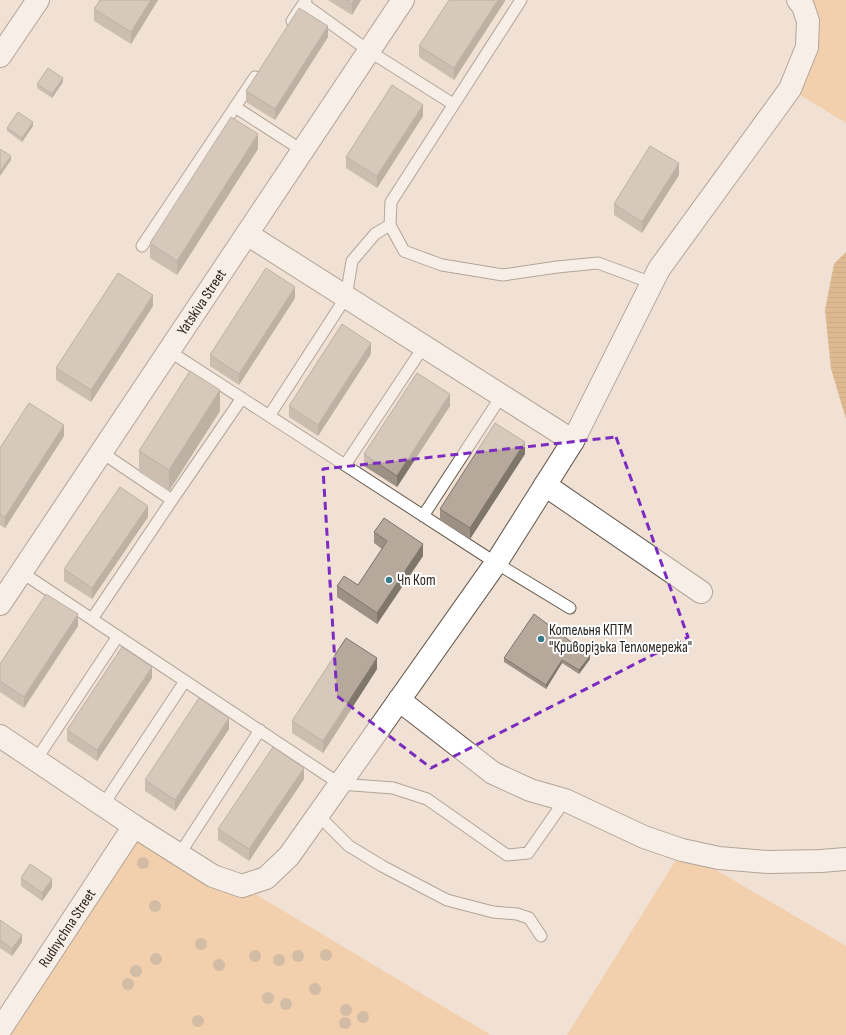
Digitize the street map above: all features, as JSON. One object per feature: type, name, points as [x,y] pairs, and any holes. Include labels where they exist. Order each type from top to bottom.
[{"type":"street","points":[[6,43],[38,0]]},
{"type":"street","name":"Yatskiva Street","points":[[0,604],[403,0]]},
{"type":"street","points":[[0,736],[134,826],[213,876],[242,886],[266,878],[289,856],[496,563],[573,441],[659,269],[790,89],[807,47],[808,21],[803,6],[798,0]]},
{"type":"street","points":[[247,234],[573,441]]},
{"type":"street","points":[[545,485],[701,592]]},
{"type":"street","points":[[399,700],[493,773],[530,790],[565,800],[644,836],[682,850],[719,858],[768,862],[846,860]]},
{"type":"street","name":"Rudnychna Street","points":[[0,1030],[134,826]]},
{"type":"lane","points":[[521,0],[391,202],[390,225],[404,251],[442,265],[503,275],[598,263],[652,283]]},
{"type":"lane","points":[[287,30],[305,2],[370,50],[453,104]]},
{"type":"lane","points":[[142,246],[261,68]]},
{"type":"lane","points":[[235,107],[303,151]]},
{"type":"lane","points":[[269,416],[346,297],[352,261],[374,234],[390,225]]},
{"type":"lane","points":[[345,465],[424,346]]},
{"type":"lane","points":[[169,351],[496,563],[570,608]]},
{"type":"lane","points":[[423,516],[502,396]]},
{"type":"lane","points":[[92,619],[242,398]]},
{"type":"lane","points":[[101,452],[172,500]]},
{"type":"lane","points":[[21,572],[340,784],[393,788],[427,799],[507,855],[528,853],[565,800]]},
{"type":"lane","points":[[36,760],[118,636]]},
{"type":"lane","points":[[103,805],[185,681]]},
{"type":"lane","points":[[179,855],[260,730]]},
{"type":"lane","points":[[318,815],[349,846],[382,866],[447,900],[493,912],[517,914],[529,918],[541,936]]},
{"type":"highlighted area","points":[[616,437],[688,637],[431,768],[337,696],[323,469]]},
{"type":"shaded area","points":[[798,0],[846,0],[846,123],[790,89],[807,47]]},
{"type":"shaded area","points":[[846,252],[846,419],[831,369],[825,310],[834,264]]},
{"type":"shaded area","points":[[134,826],[242,886],[491,1035],[0,1035]]},
{"type":"shaded area","points":[[682,850],[846,946],[846,1035],[567,1035]]},
{"type":"building","points":[[100,0],[151,0],[131,32],[94,9]]},
{"type":"building","points":[[346,0],[354,0],[352,4]]},
{"type":"building","points":[[449,0],[498,0],[454,68],[419,46]]},
{"type":"building","points":[[299,8],[328,26],[275,109],[246,91]]},
{"type":"building","points":[[48,68],[63,78],[52,94],[37,84]]},
{"type":"building","points":[[392,85],[423,105],[377,176],[346,157]]},
{"type":"building","points":[[18,112],[33,122],[22,138],[7,128]]},
{"type":"building","points":[[231,117],[258,134],[177,261],[150,243]]},
{"type":"building","points":[[650,146],[679,163],[642,222],[614,204]]},
{"type":"building","points":[[0,149],[11,156],[0,172]]},
{"type":"building","points":[[266,268],[295,287],[239,374],[210,355]]},
{"type":"building","points":[[118,273],[153,295],[91,390],[56,368]]},
{"type":"building","points":[[342,324],[371,343],[318,425],[289,406]]},
{"type":"building","points":[[190,371],[220,390],[169,470],[139,451]]},
{"type":"building","points":[[417,373],[450,394],[397,476],[364,454]]},
{"type":"building","points":[[29,403],[64,425],[5,517],[0,514],[0,448]]},
{"type":"building","points":[[495,423],[525,442],[470,528],[440,509]]},
{"type":"building","points":[[120,487],[148,506],[92,588],[64,569]]},
{"type":"building","points":[[384,518],[423,544],[377,613],[337,586],[344,576],[358,585],[387,541],[374,532]]},
{"type":"building","points":[[46,594],[78,614],[24,697],[0,681],[0,664]]},
{"type":"building","name":"Котельня КПТМ \"Криворізька Тепломережа\"","points":[[534,614],[590,656],[579,670],[562,660],[546,685],[504,658]]},
{"type":"building","points":[[346,638],[377,658],[323,741],[292,721]]},
{"type":"building","points":[[122,647],[152,667],[97,750],[67,730]]},
{"type":"building","points":[[199,698],[229,718],[175,800],[145,780]]},
{"type":"building","points":[[273,747],[304,768],[249,849],[218,829]]},
{"type":"building","points":[[30,864],[52,879],[42,893],[21,878]]},
{"type":"building","points":[[0,920],[22,935],[12,949],[0,940]]},
{"type":"place","name":"Чп Кот","points":[[389,580]]},
{"type":"place","name":"Котельня КПТМ \"Криворізька Тепломережа\"","points":[[541,639]]}]
